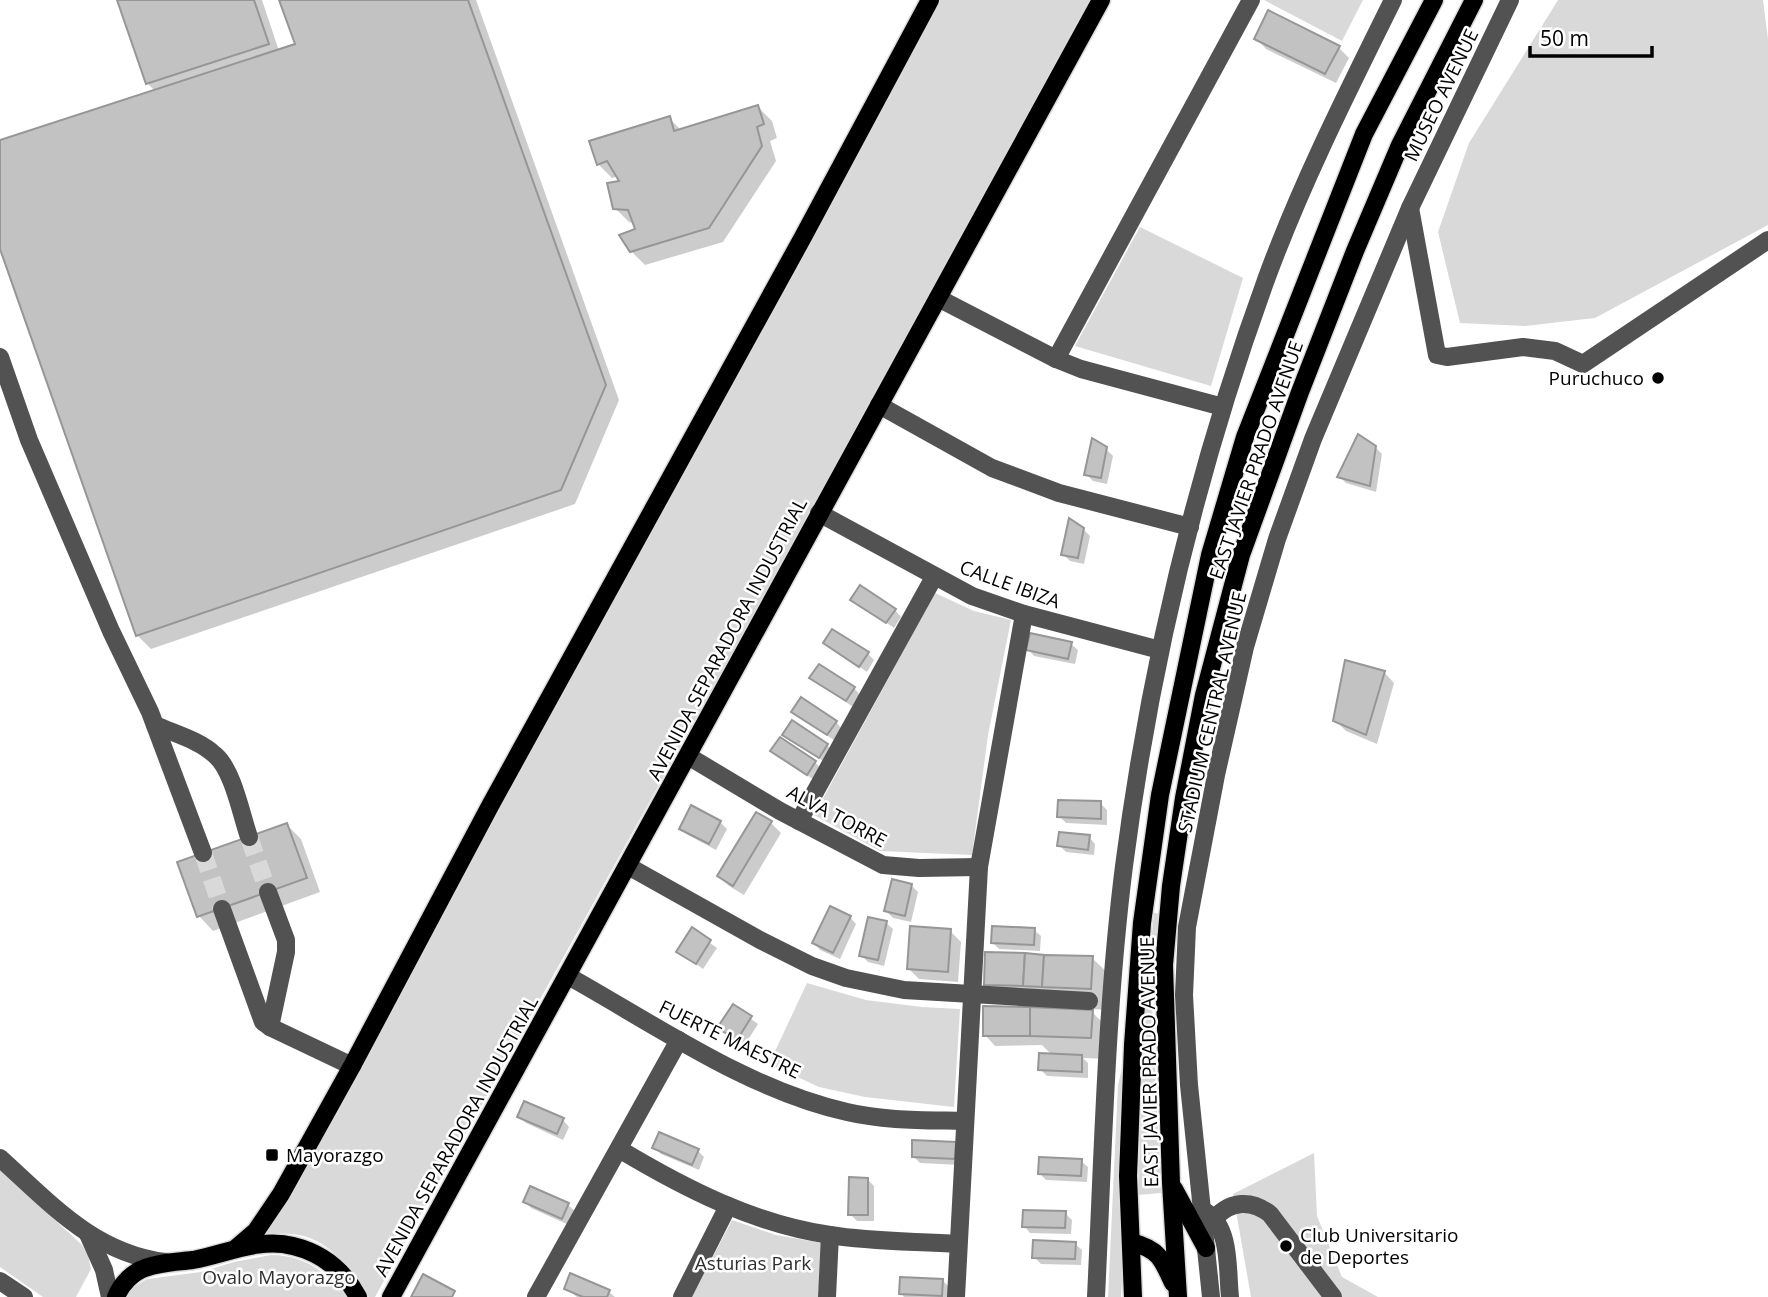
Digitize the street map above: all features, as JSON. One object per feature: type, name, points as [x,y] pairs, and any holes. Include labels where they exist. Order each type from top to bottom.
[{"type":"main road","points":[[235,1250],[267,1217],[352,1066],[496,794],[803,237],[930,0]]},
{"type":"main road","name":"AVENIDA SEPARADORA INDUSTRIAL","points":[[391,1297],[1101,0]]},
{"type":"main road","name":"EAST JAVIER PRADO AVENUE","points":[[1133,1297],[1128,1177],[1133,1045],[1142,923],[1160,795],[1210,555],[1245,437],[1364,134],[1434,0]]},
{"type":"main road","name":"EAST JAVIER PRADO AVENUE","points":[[1178,1295],[1171,1183],[1164,965],[1171,887],[1184,798],[1204,695],[1241,555],[1300,392],[1400,145],[1475,0]]},
{"type":"main road","points":[[1171,1183],[1206,1248]]},
{"type":"main road","points":[[1131,1242],[1147,1247],[1159,1255],[1178,1295]]},
{"type":"main road","points":[[116,1297],[128,1279],[143,1268],[263,1243],[291,1245],[312,1252],[331,1263],[349,1281],[358,1297]]},
{"type":"street","points":[[1056,359],[1251,0]]},
{"type":"street","points":[[1096,1297],[1111,1000],[1123,880],[1160,650],[1223,407],[1268,275],[1333,121],[1393,0]]},
{"type":"street","name":"MUSEO AVENUE","points":[[1410,208],[1510,0]]},
{"type":"street","points":[[1410,208],[1437,355],[1447,358],[1523,347],[1555,351],[1583,364],[1768,240]]},
{"type":"street","name":"STADIUM CENTRAL AVENUE","points":[[1211,1297],[1206,1248],[1209,1214],[1189,1085],[1184,995],[1187,927],[1216,775],[1245,647],[1277,539],[1313,439],[1410,208]]},
{"type":"street","points":[[938,298],[1056,359],[1081,369],[1223,407]]},
{"type":"street","points":[[0,357],[30,440],[111,631],[155,725],[203,853]]},
{"type":"street","points":[[879,405],[992,468],[1059,493],[1190,527]]},
{"type":"street","name":"CALLE IBIZA","points":[[819,513],[934,578],[972,596],[1024,614],[1160,650]]},
{"type":"street","points":[[799,821],[934,578]]},
{"type":"street","points":[[956,1297],[979,867],[1024,614]]},
{"type":"street","points":[[155,725],[216,755],[226,767],[249,837]]},
{"type":"street","name":"ALVA TORRE","points":[[688,756],[848,848],[890,866],[979,867]]},
{"type":"street","points":[[628,866],[760,940],[846,978],[904,990],[1089,1001]]},
{"type":"street","points":[[268,892],[286,940],[286,952],[270,1027]]},
{"type":"street","points":[[222,909],[263,1022],[352,1066]]},
{"type":"street","name":"FUERTE MAESTRE","points":[[568,976],[679,1040],[759,1081],[847,1112],[904,1119],[965,1121]]},
{"type":"street","points":[[536,1297],[679,1040]]},
{"type":"street","points":[[619,1149],[671,1181],[727,1206],[784,1225],[830,1235],[958,1244]]},
{"type":"street","points":[[0,1158],[88,1234],[125,1254],[165,1262]]},
{"type":"street","points":[[1209,1214],[1235,1204],[1258,1205],[1270,1214],[1333,1297]]},
{"type":"street","points":[[682,1297],[727,1206]]},
{"type":"street","name":"STADIUM CENTRAL AVENUE","points":[[1209,1214],[1224,1238],[1230,1297]]},
{"type":"street","points":[[88,1234],[104,1270],[110,1297]]},
{"type":"street","points":[[827,1297],[830,1235]]},
{"type":"street","points":[[0,1281],[24,1297]]},
{"type":"green space","points":[[935,0],[1091,0],[375,1297],[369,1297],[339,1257],[315,1240],[285,1233],[266,1235],[368,1035]]},
{"type":"green space","points":[[1264,0],[1363,0],[1342,41]]},
{"type":"green space","points":[[1558,0],[1763,0],[1768,39],[1768,225],[1595,318],[1525,326],[1460,323],[1438,232],[1469,143]]},
{"type":"green space","points":[[1140,227],[1243,278],[1211,386],[1075,346]]},
{"type":"green space","points":[[935,593],[974,611],[1011,620],[988,735],[972,855],[880,851],[814,815]]},
{"type":"green space","points":[[1154,913],[1160,914],[1152,1005],[1161,1193],[1138,1195],[1145,1002]]},
{"type":"green space","points":[[807,983],[866,1000],[960,1009],[954,1107],[865,1097],[819,1087],[769,1064]]},
{"type":"green space","points":[[1129,1039],[1129,1140],[1121,1297],[1108,1297],[1118,1085]]},
{"type":"green space","name":"Club Universitario de Deportes","points":[[1314,1153],[1317,1216],[1342,1277],[1378,1297],[1251,1297],[1233,1194]]},
{"type":"green space","points":[[0,1169],[82,1245],[88,1255],[91,1269],[76,1297],[43,1297],[0,1267]]},
{"type":"green space","name":"Asturias Park","points":[[732,1220],[776,1235],[822,1243],[818,1297],[692,1297]]},
{"type":"green space","name":"Ovalo Mayorazgo","points":[[271,1255],[294,1258],[314,1267],[347,1297],[126,1297],[134,1287],[147,1279],[201,1272]]},
{"type":"building","points":[[117,0],[254,0],[269,44],[146,84]]},
{"type":"building","points":[[279,0],[468,0],[606,385],[561,490],[136,636],[0,249],[0,140],[295,44]]},
{"type":"building","points":[[1268,10],[1340,46],[1325,74],[1254,39]]},
{"type":"building","points":[[758,105],[764,124],[757,127],[762,146],[709,228],[630,252],[619,235],[635,229],[628,210],[613,209],[607,183],[619,181],[607,161],[597,165],[589,141],[670,116],[674,131]]},
{"type":"building","points":[[1358,434],[1376,446],[1370,486],[1337,477]]},
{"type":"building","points":[[1092,438],[1107,447],[1101,478],[1084,475]]},
{"type":"building","points":[[1069,518],[1084,528],[1078,558],[1061,555]]},
{"type":"building","points":[[860,585],[896,609],[886,623],[850,600]]},
{"type":"building","points":[[832,629],[869,652],[859,667],[823,643]]},
{"type":"building","points":[[1030,633],[1072,642],[1068,659],[1026,650]]},
{"type":"building","points":[[1345,660],[1385,671],[1366,735],[1333,721]]},
{"type":"building","points":[[819,664],[855,687],[846,701],[809,678]]},
{"type":"building","points":[[801,697],[837,721],[827,735],[791,712]]},
{"type":"building","points":[[792,720],[828,744],[819,758],[782,735]]},
{"type":"building","points":[[780,737],[816,761],[807,775],[770,751]]},
{"type":"building","points":[[1058,800],[1101,801],[1101,819],[1057,817]]},
{"type":"building","points":[[691,805],[721,821],[709,844],[679,829]]},
{"type":"building","points":[[756,812],[772,821],[733,886],[717,876]]},
{"type":"building","points":[[287,823],[307,878],[197,917],[177,862]]},
{"type":"building","points":[[1059,832],[1090,835],[1088,850],[1057,846]]},
{"type":"building","points":[[892,879],[912,884],[905,916],[884,911]]},
{"type":"building","points":[[830,906],[851,916],[833,953],[812,943]]},
{"type":"building","points":[[868,917],[887,921],[878,960],[859,956]]},
{"type":"building","points":[[910,926],[951,929],[948,972],[907,969]]},
{"type":"building","points":[[992,926],[1035,928],[1034,945],[991,943]]},
{"type":"building","points":[[692,927],[711,940],[696,964],[676,952]]},
{"type":"building","points":[[985,952],[1025,953],[1023,986],[984,985]]},
{"type":"building","points":[[1025,953],[1044,955],[1042,987],[1023,986]]},
{"type":"building","points":[[1044,955],[1093,956],[1091,989],[1042,987]]},
{"type":"building","points":[[733,1004],[752,1016],[737,1040],[717,1028]]},
{"type":"building","points":[[983,1006],[1030,1007],[1030,1036],[983,1036]]},
{"type":"building","points":[[1030,1007],[1093,1010],[1091,1038],[1030,1036]]},
{"type":"building","points":[[1039,1053],[1082,1055],[1082,1072],[1038,1070]]},
{"type":"building","points":[[524,1101],[564,1118],[557,1134],[517,1117]]},
{"type":"building","points":[[659,1132],[699,1149],[692,1165],[652,1148]]},
{"type":"building","points":[[912,1140],[956,1142],[955,1159],[912,1157]]},
{"type":"building","points":[[1039,1157],[1082,1159],[1081,1176],[1038,1174]]},
{"type":"building","points":[[849,1177],[868,1178],[868,1215],[848,1215]]},
{"type":"building","points":[[530,1186],[569,1203],[562,1219],[523,1202]]},
{"type":"building","points":[[1023,1210],[1066,1211],[1065,1228],[1022,1227]]},
{"type":"building","points":[[1033,1240],[1076,1242],[1075,1259],[1032,1258]]},
{"type":"building","points":[[570,1273],[610,1290],[607,1297],[583,1297],[564,1289]]},
{"type":"building","points":[[423,1274],[455,1291],[452,1297],[411,1297]]},
{"type":"building","points":[[900,1277],[943,1279],[942,1296],[899,1294]]},
{"type":"tunnel","points":[[249,837],[268,892]]},
{"type":"tunnel","points":[[203,853],[222,909]]},
{"type":"place","name":"Puruchuco","points":[[1658,378]]},
{"type":"place","name":"Mayorazgo","points":[[272,1155]]},
{"type":"place","name":"Club Universitario de Deportes","points":[[1286,1246]]}]
